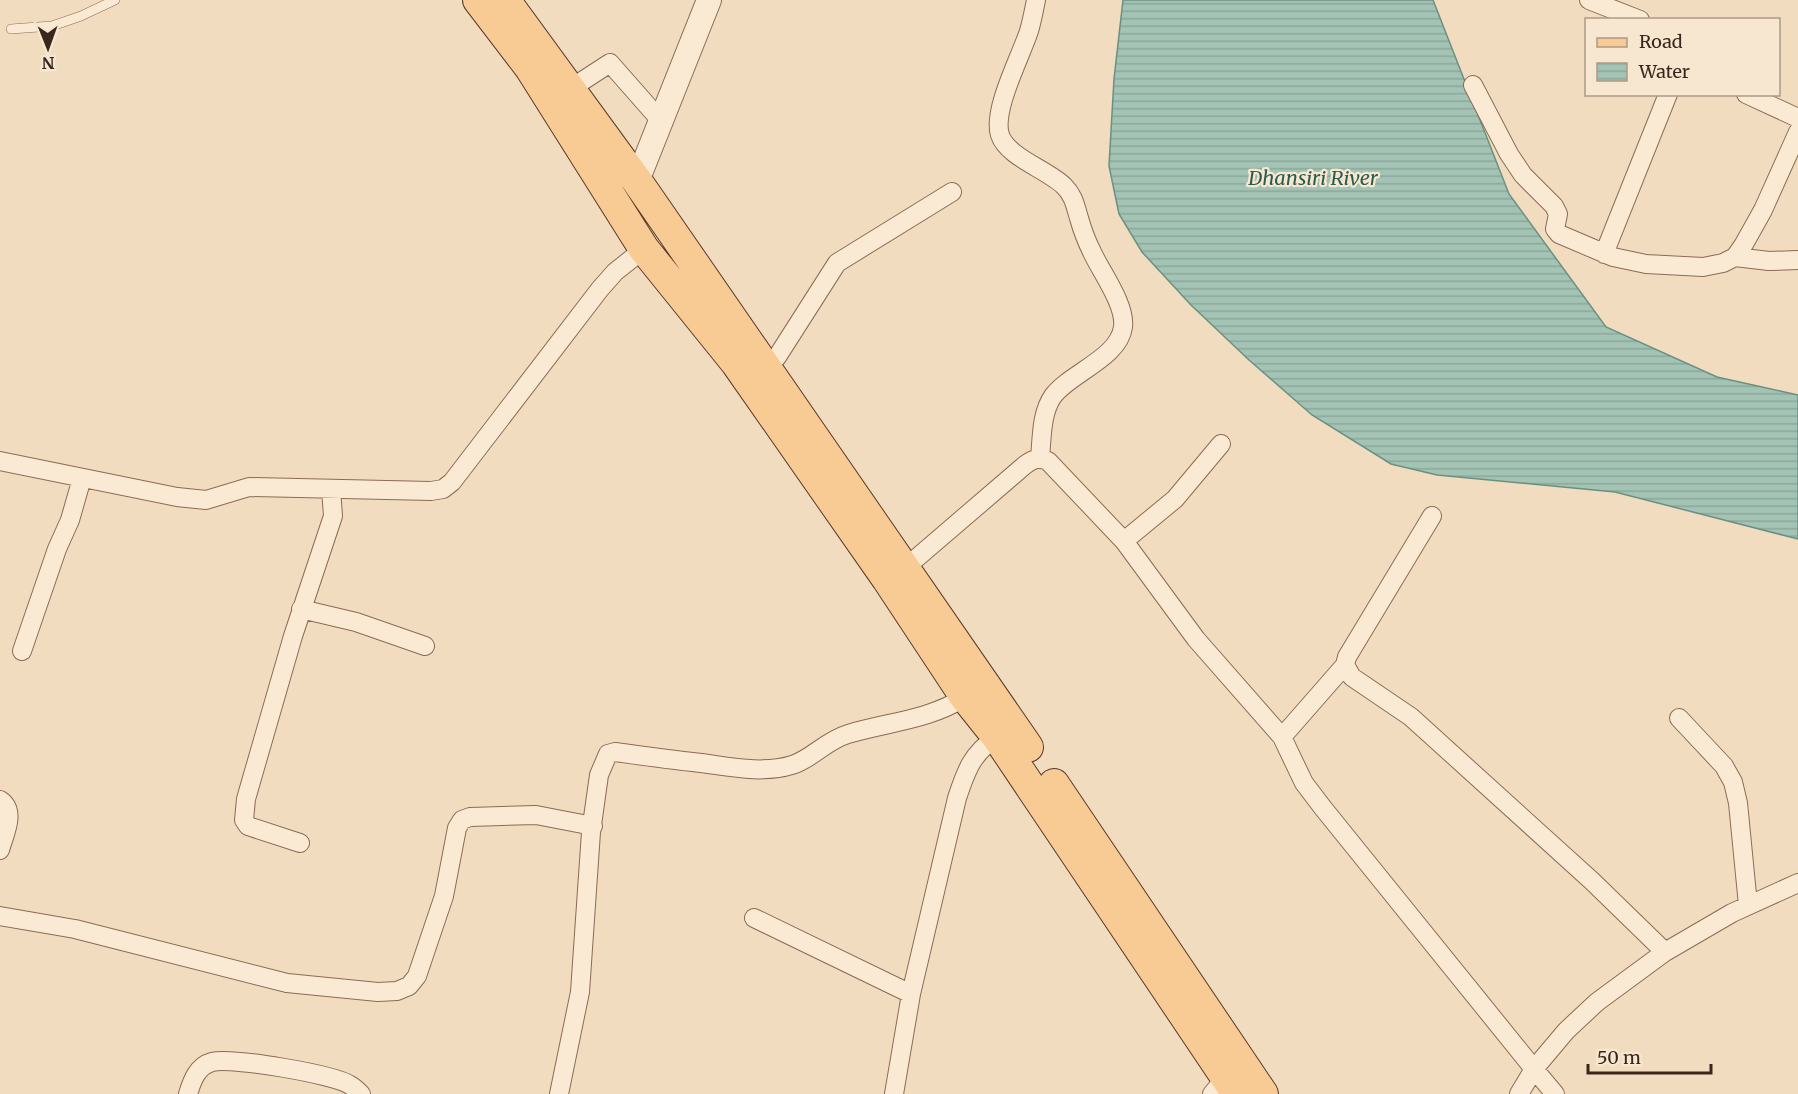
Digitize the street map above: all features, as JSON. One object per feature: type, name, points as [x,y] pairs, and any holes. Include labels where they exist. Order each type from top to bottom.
[{"type":"main road","points":[[478,0],[530,68],[644,249],[736,363],[887,579],[965,697],[998,737],[1225,1088]]},
{"type":"main road","points":[[505,0],[637,181],[905,568],[1263,1094]]},
{"type":"street","points":[[637,181],[710,0]]},
{"type":"street","points":[[1036,0],[1029,30],[1004,97],[1000,136],[1010,149],[1062,184],[1070,193],[1076,203],[1078,218],[1091,251],[1117,302],[1124,326],[1119,339],[1109,352],[1053,396],[1044,415],[1040,458]]},
{"type":"street","points":[[1589,0],[1635,18]]},
{"type":"street","points":[[570,89],[610,63],[661,121]]},
{"type":"street","points":[[1473,85],[1522,175],[1554,206],[1557,214],[1555,229],[1565,237],[1604,254],[1646,264],[1703,267],[1723,263],[1735,257],[1763,210],[1798,132]]},
{"type":"street","points":[[1604,254],[1667,96]]},
{"type":"street","points":[[1750,96],[1798,118]]},
{"type":"street","points":[[765,367],[777,357],[837,262],[952,192]]},
{"type":"street","points":[[0,461],[177,497],[206,500],[249,487],[431,491],[443,489],[452,482],[600,288],[615,272],[644,249]]},
{"type":"street","points":[[1735,257],[1769,261],[1798,260]]},
{"type":"street","points":[[1124,541],[1175,498],[1221,444]]},
{"type":"street","points":[[905,568],[1032,460],[1040,458],[1056,468],[1124,541],[1197,639],[1282,737],[1304,783],[1323,808],[1556,1094]]},
{"type":"street","points":[[22,651],[57,549],[70,520],[82,478]]},
{"type":"street","points":[[300,843],[248,826],[244,816],[246,799],[265,727],[333,516],[331,489]]},
{"type":"street","points":[[1282,737],[1345,665],[1347,657],[1432,516]]},
{"type":"street","points":[[302,609],[356,622],[425,646]]},
{"type":"street","points":[[1345,665],[1352,677],[1411,717],[1592,881],[1665,952]]},
{"type":"street","points":[[559,1094],[580,992],[592,826],[599,775],[608,754],[615,752],[751,769],[775,768],[804,760],[826,743],[846,734],[928,716],[948,708],[965,697]]},
{"type":"street","points":[[1679,718],[1724,766],[1733,782],[1738,803],[1748,905]]},
{"type":"street","points":[[894,1094],[911,994],[957,798],[967,768],[986,744],[998,737]]},
{"type":"street","points":[[0,800],[9,812],[0,850]]},
{"type":"street","points":[[0,916],[75,929],[286,983],[378,992],[397,991],[409,986],[417,976],[444,896],[457,828],[462,820],[470,817],[536,815],[592,826]]},
{"type":"street","points":[[1519,1094],[1534,1069],[1566,1031],[1597,1002],[1665,952],[1748,905],[1796,886]]},
{"type":"street","points":[[754,918],[911,994]]},
{"type":"street","points":[[188,1094],[199,1069],[211,1062],[229,1060],[327,1076],[350,1084],[361,1094]]},
{"type":"lane","points":[[11,29],[52,26],[81,16],[115,0]]},
{"type":"water","name":"Dhansiri River","points":[[1123,0],[1433,0],[1509,194],[1606,327],[1717,377],[1798,395],[1798,539],[1615,492],[1437,475],[1391,464],[1312,415],[1191,305],[1142,252],[1119,214],[1109,166],[1114,79]]}]
